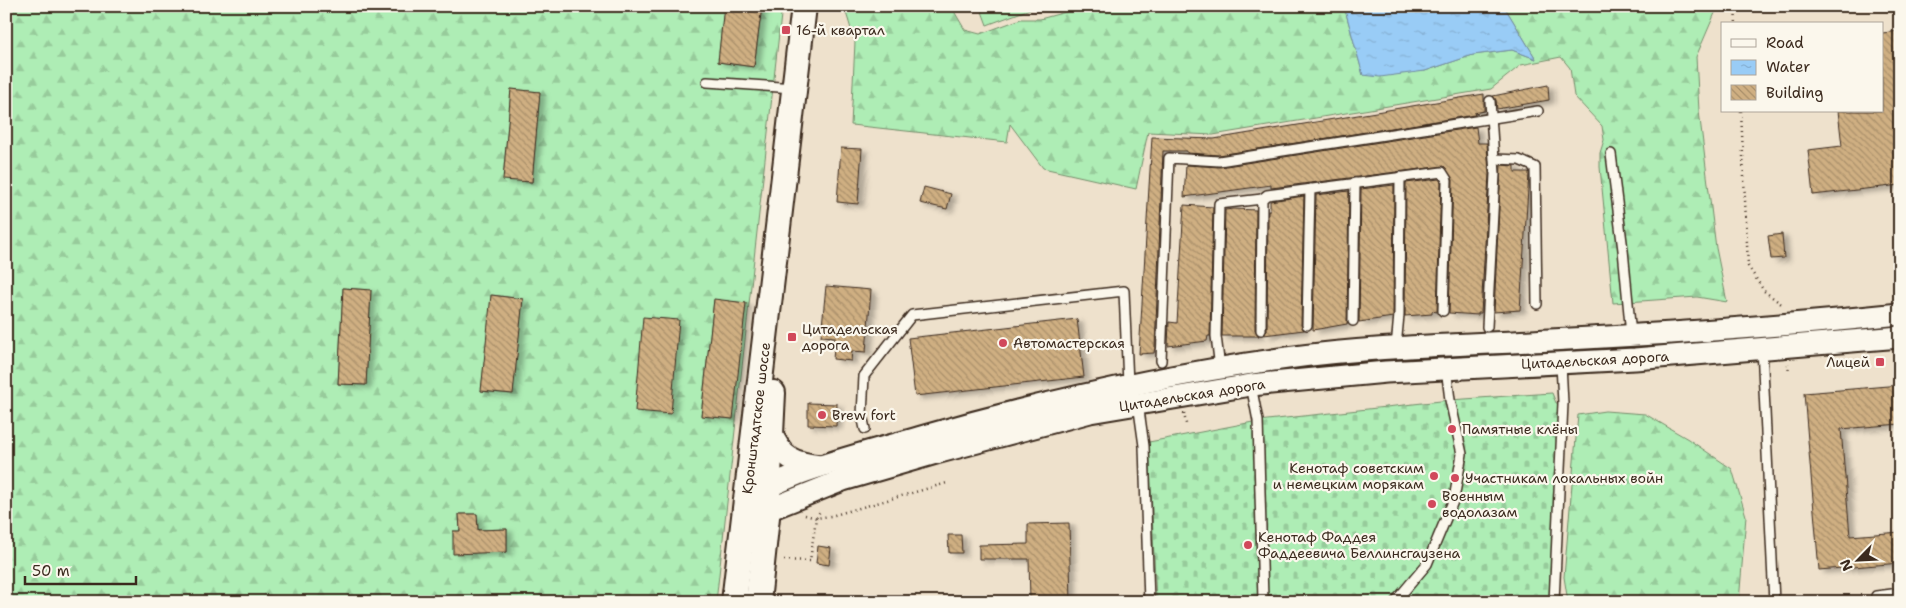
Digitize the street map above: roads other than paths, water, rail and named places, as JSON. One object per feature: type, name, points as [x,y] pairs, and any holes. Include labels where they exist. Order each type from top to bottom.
[{"type":"main road","name":"Кронштадтское шоссе","points":[[758,602],[757,507],[778,234],[804,6]]},
{"type":"main road","name":"Кронштадтское шоссе","points":[[734,602],[757,507],[769,486],[778,310],[778,234]]},
{"type":"street","name":"Цитадельская дорога","points":[[757,507],[936,453],[1090,412],[1138,403],[1252,385],[1377,372],[1561,364],[1762,338],[1900,314]]},
{"type":"street","name":"Цитадельская дорога","points":[[769,486],[820,466],[1019,410],[1128,384],[1288,358],[1396,348],[1631,336],[1762,338],[1900,337]]},
{"type":"street","points":[[771,432],[776,444],[787,458],[800,463],[820,466]]},
{"type":"lane","points":[[707,82],[794,88]]},
{"type":"lane","points":[[1487,326],[1494,159],[1490,101]]},
{"type":"lane","points":[[1161,361],[1169,158],[1219,161],[1538,111]]},
{"type":"lane","points":[[1611,154],[1631,336]]},
{"type":"lane","points":[[1494,159],[1519,160],[1535,166],[1537,304]]},
{"type":"lane","points":[[1220,368],[1216,336],[1219,204],[1262,199],[1267,195],[1442,172],[1447,180],[1443,312]]},
{"type":"lane","points":[[1396,348],[1399,315],[1400,177]]},
{"type":"lane","points":[[1353,322],[1355,183]]},
{"type":"lane","points":[[1307,325],[1310,189]]},
{"type":"lane","points":[[1261,330],[1262,199]]},
{"type":"lane","points":[[865,429],[862,415],[864,376],[912,315],[1124,291],[1128,384]]},
{"type":"lane","points":[[1762,338],[1774,602]]},
{"type":"lane","points":[[1554,602],[1563,403],[1561,364]]},
{"type":"lane","points":[[1394,602],[1427,564],[1454,499],[1462,454],[1450,400],[1446,368]]},
{"type":"lane","points":[[1252,385],[1258,421],[1263,601],[1286,602]]},
{"type":"lane","points":[[1138,403],[1144,446],[1149,602]]},
{"type":"lane","points":[[1877,602],[1876,596],[1900,593]]},
{"type":"water","points":[[1344,6],[1504,6],[1536,59],[1512,50],[1473,55],[1425,71],[1380,77],[1363,75]]},
{"type":"place","name":"16-й квартал","points":[[786,30]]},
{"type":"place","name":"Цитадельская дорога","points":[[792,337]]},
{"type":"place","name":"Автомастерская","points":[[1003,343]]},
{"type":"place","name":"Лицей","points":[[1880,362]]},
{"type":"place","name":"Brew fort","points":[[822,415]]},
{"type":"place","name":"Памятные клёны","points":[[1452,429]]},
{"type":"place","name":"Кенотаф советским и немецким морякам","points":[[1434,476]]},
{"type":"place","name":"Участникам локальных войн","points":[[1455,478]]},
{"type":"place","name":"Военным водолазам","points":[[1432,504]]},
{"type":"place","name":"Кенотаф Фаддея Фаддеевича Беллинсгаузена","points":[[1248,545]]}]
